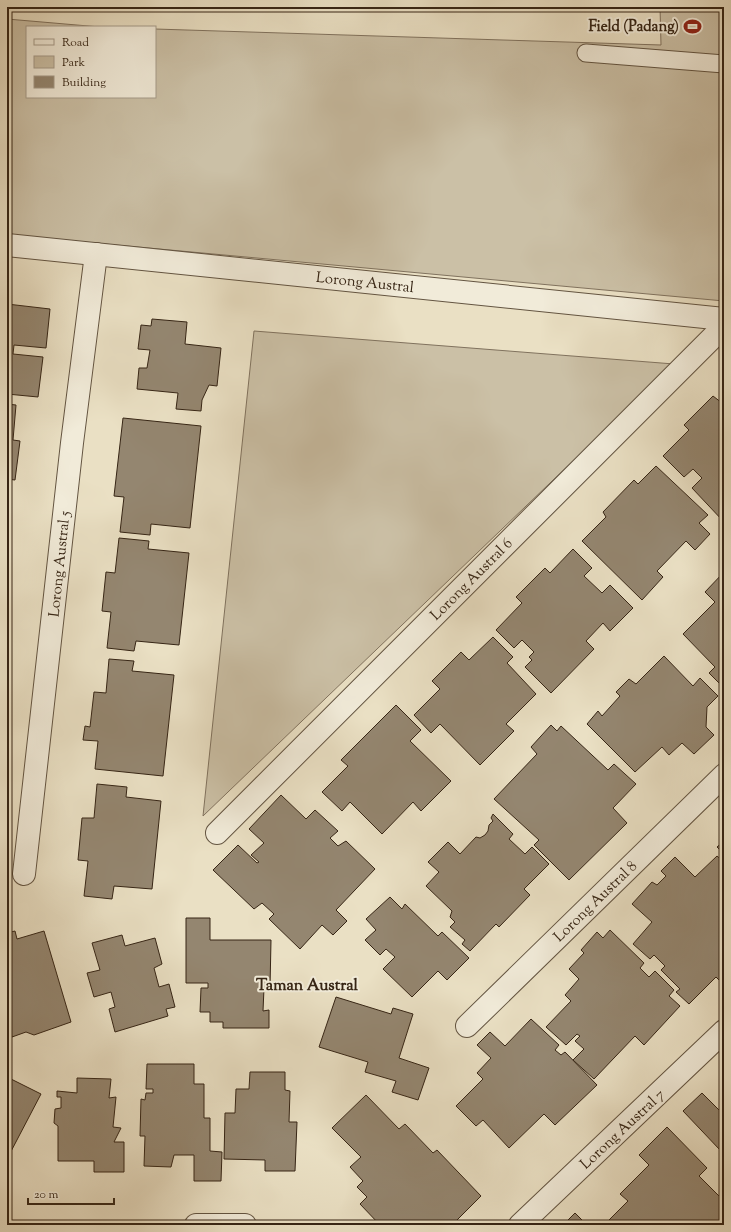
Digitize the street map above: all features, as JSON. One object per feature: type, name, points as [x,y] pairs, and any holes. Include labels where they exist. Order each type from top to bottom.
[{"type":"street","name":"Lorong Austral","points":[[7,245],[724,319]]},
{"type":"street","name":"Lorong Austral 5","points":[[24,874],[72,442],[96,254]]},
{"type":"street","name":"Lorong Austral 6","points":[[217,832],[724,326]]},
{"type":"street","name":"Lorong Austral 8","points":[[467,1026],[724,775]]},
{"type":"street","name":"Lorong Austral 7","points":[[520,1225],[724,1031]]},
{"type":"street","points":[[196,1225],[245,1225]]},
{"type":"lane","points":[[586,53],[724,64]]},
{"type":"green space","points":[[660,7],[724,7],[724,301],[7,235],[7,19],[88,26],[26,26],[26,98],[156,98],[156,29],[661,45]]},
{"type":"green space","points":[[254,331],[674,364],[203,816]]},
{"type":"building","points":[[7,304],[50,309],[46,348],[14,345],[13,354],[43,357],[38,397],[7,394]]},
{"type":"building","points":[[152,319],[187,322],[185,344],[221,348],[217,386],[209,385],[202,400],[201,411],[176,409],[178,393],[137,389],[139,368],[147,368],[150,350],[138,349],[141,325],[151,326]]},
{"type":"building","points":[[713,396],[722,403],[724,401],[724,522],[692,488],[702,478],[693,469],[684,477],[663,456],[689,430],[684,425]]},
{"type":"building","points":[[7,404],[16,405],[13,440],[20,441],[15,480],[7,479]]},
{"type":"building","points":[[123,418],[201,426],[190,528],[151,524],[150,535],[120,532],[124,497],[114,496]]},
{"type":"building","points":[[656,466],[708,515],[699,523],[710,534],[695,550],[686,541],[657,571],[663,577],[642,600],[582,541],[606,517],[603,512],[634,480],[638,484]]},
{"type":"building","points":[[119,538],[149,541],[148,549],[189,553],[179,645],[136,641],[134,651],[107,648],[111,612],[102,611],[106,572],[115,573]]},
{"type":"building","points":[[573,549],[592,568],[584,576],[602,593],[610,585],[633,608],[610,631],[603,623],[586,641],[594,649],[551,693],[525,667],[532,660],[529,657],[534,652],[522,640],[514,648],[496,630],[522,603],[516,597],[545,568],[550,573]]},
{"type":"building","points":[[724,572],[724,688],[709,673],[715,667],[683,634],[715,602],[705,592]]},
{"type":"building","points":[[493,637],[513,657],[507,663],[536,694],[506,724],[514,731],[480,765],[440,724],[431,733],[414,715],[440,689],[432,681],[461,652],[469,660]]},
{"type":"building","points":[[664,656],[693,686],[700,678],[718,696],[707,707],[706,727],[714,735],[694,754],[682,743],[669,755],[662,747],[635,772],[587,724],[598,711],[602,716],[620,696],[616,692],[629,679],[636,684]]},
{"type":"building","points":[[109,659],[134,661],[132,671],[174,675],[163,776],[95,769],[98,741],[83,740],[85,726],[90,727],[94,692],[106,693]]},
{"type":"building","points":[[396,705],[421,730],[410,741],[451,781],[421,811],[413,802],[382,834],[350,802],[342,811],[322,792],[348,766],[341,760]]},
{"type":"building","points":[[551,725],[557,731],[561,726],[608,770],[614,764],[636,784],[613,808],[627,823],[569,880],[534,845],[539,840],[494,799],[537,754],[531,747]]},
{"type":"building","points":[[97,784],[127,787],[126,797],[161,801],[152,889],[114,886],[112,899],[84,896],[88,861],[78,860],[82,818],[94,818]]},
{"type":"building","points":[[281,795],[306,819],[315,810],[338,831],[330,838],[338,846],[346,841],[375,869],[336,910],[347,921],[333,935],[322,925],[300,949],[269,919],[274,914],[262,903],[254,909],[213,870],[238,845],[257,863],[259,862],[251,855],[264,843],[249,829]]},
{"type":"building","points":[[493,814],[513,834],[509,839],[525,854],[532,847],[549,864],[524,889],[530,895],[499,927],[496,924],[470,951],[462,944],[465,940],[450,927],[455,922],[450,917],[452,911],[426,886],[439,872],[428,862],[448,842],[460,854],[476,837],[480,838],[485,835],[488,831],[489,825],[493,821],[491,818]]},
{"type":"building","points":[[724,841],[724,854],[717,847]]},
{"type":"building","points":[[717,856],[724,862],[724,980],[721,982],[716,977],[689,1004],[676,992],[680,989],[661,970],[665,966],[654,955],[650,959],[633,944],[652,922],[632,904],[652,882],[657,885],[666,876],[661,871],[675,857],[695,877]]},
{"type":"building","points":[[390,897],[402,909],[405,904],[438,936],[442,932],[469,958],[447,980],[438,971],[412,997],[383,969],[395,957],[386,949],[380,955],[365,940],[376,930],[366,919]]},
{"type":"building","points":[[186,918],[210,918],[210,940],[271,940],[270,988],[264,988],[263,1011],[269,1010],[269,1028],[223,1028],[223,1022],[210,1022],[210,1012],[200,1012],[201,988],[208,988],[208,983],[186,983]]},
{"type":"building","points":[[610,930],[644,963],[640,968],[649,977],[655,971],[674,990],[669,996],[680,1006],[644,1045],[635,1036],[594,1079],[573,1060],[584,1049],[575,1041],[580,1036],[577,1034],[566,1045],[546,1027],[571,1001],[565,995],[579,979],[569,969],[584,953],[581,950],[597,932],[603,938]]},
{"type":"building","points":[[15,931],[17,939],[44,931],[71,1022],[34,1035],[26,1032],[12,1037],[7,1018],[7,933]]},
{"type":"building","points":[[122,935],[125,946],[155,938],[162,964],[154,968],[159,987],[169,984],[175,1007],[166,1009],[168,1016],[115,1032],[109,1009],[115,1007],[111,992],[94,997],[87,973],[100,970],[92,943]]},
{"type":"building","points":[[336,997],[391,1014],[393,1008],[413,1014],[399,1058],[429,1068],[418,1100],[392,1092],[396,1081],[365,1072],[368,1062],[319,1047]]},
{"type":"building","points":[[531,1019],[559,1045],[555,1050],[561,1055],[565,1052],[597,1085],[555,1125],[544,1114],[509,1148],[483,1120],[476,1126],[456,1106],[483,1079],[477,1073],[491,1058],[477,1045],[490,1032],[505,1046]]},
{"type":"building","points":[[147,1064],[194,1064],[194,1084],[204,1084],[204,1118],[210,1118],[210,1151],[222,1152],[221,1181],[194,1181],[194,1155],[174,1155],[171,1167],[144,1166],[145,1136],[140,1136],[141,1099],[145,1100],[146,1093],[153,1093],[153,1089],[146,1089]]},
{"type":"building","points":[[250,1072],[285,1072],[285,1090],[290,1091],[289,1122],[297,1122],[295,1171],[265,1171],[265,1160],[224,1159],[225,1113],[235,1113],[236,1089],[249,1089]]},
{"type":"building","points":[[7,1077],[41,1094],[7,1159]]},
{"type":"building","points":[[77,1078],[111,1079],[109,1098],[116,1097],[113,1127],[121,1128],[114,1142],[124,1142],[124,1172],[94,1172],[94,1161],[58,1161],[58,1126],[54,1123],[55,1109],[61,1108],[61,1097],[57,1097],[57,1091],[77,1093]]},
{"type":"building","points":[[702,1093],[723,1114],[724,1112],[724,1147],[720,1150],[683,1111]]},
{"type":"building","points":[[366,1095],[399,1129],[405,1124],[433,1153],[437,1150],[481,1196],[452,1225],[380,1225],[360,1204],[367,1197],[357,1187],[363,1181],[350,1167],[361,1157],[332,1128]]},
{"type":"building","points":[[667,1127],[707,1168],[699,1176],[723,1200],[724,1199],[724,1225],[604,1225],[628,1201],[620,1194],[649,1165],[639,1155]]},
{"type":"building","points":[[575,1213],[587,1225],[563,1225]]},
{"type":"place","name":"Field (Padang)","points":[[692,26]]},
{"type":"district","name":"Taman Austral","points":[[307,984]]}]
